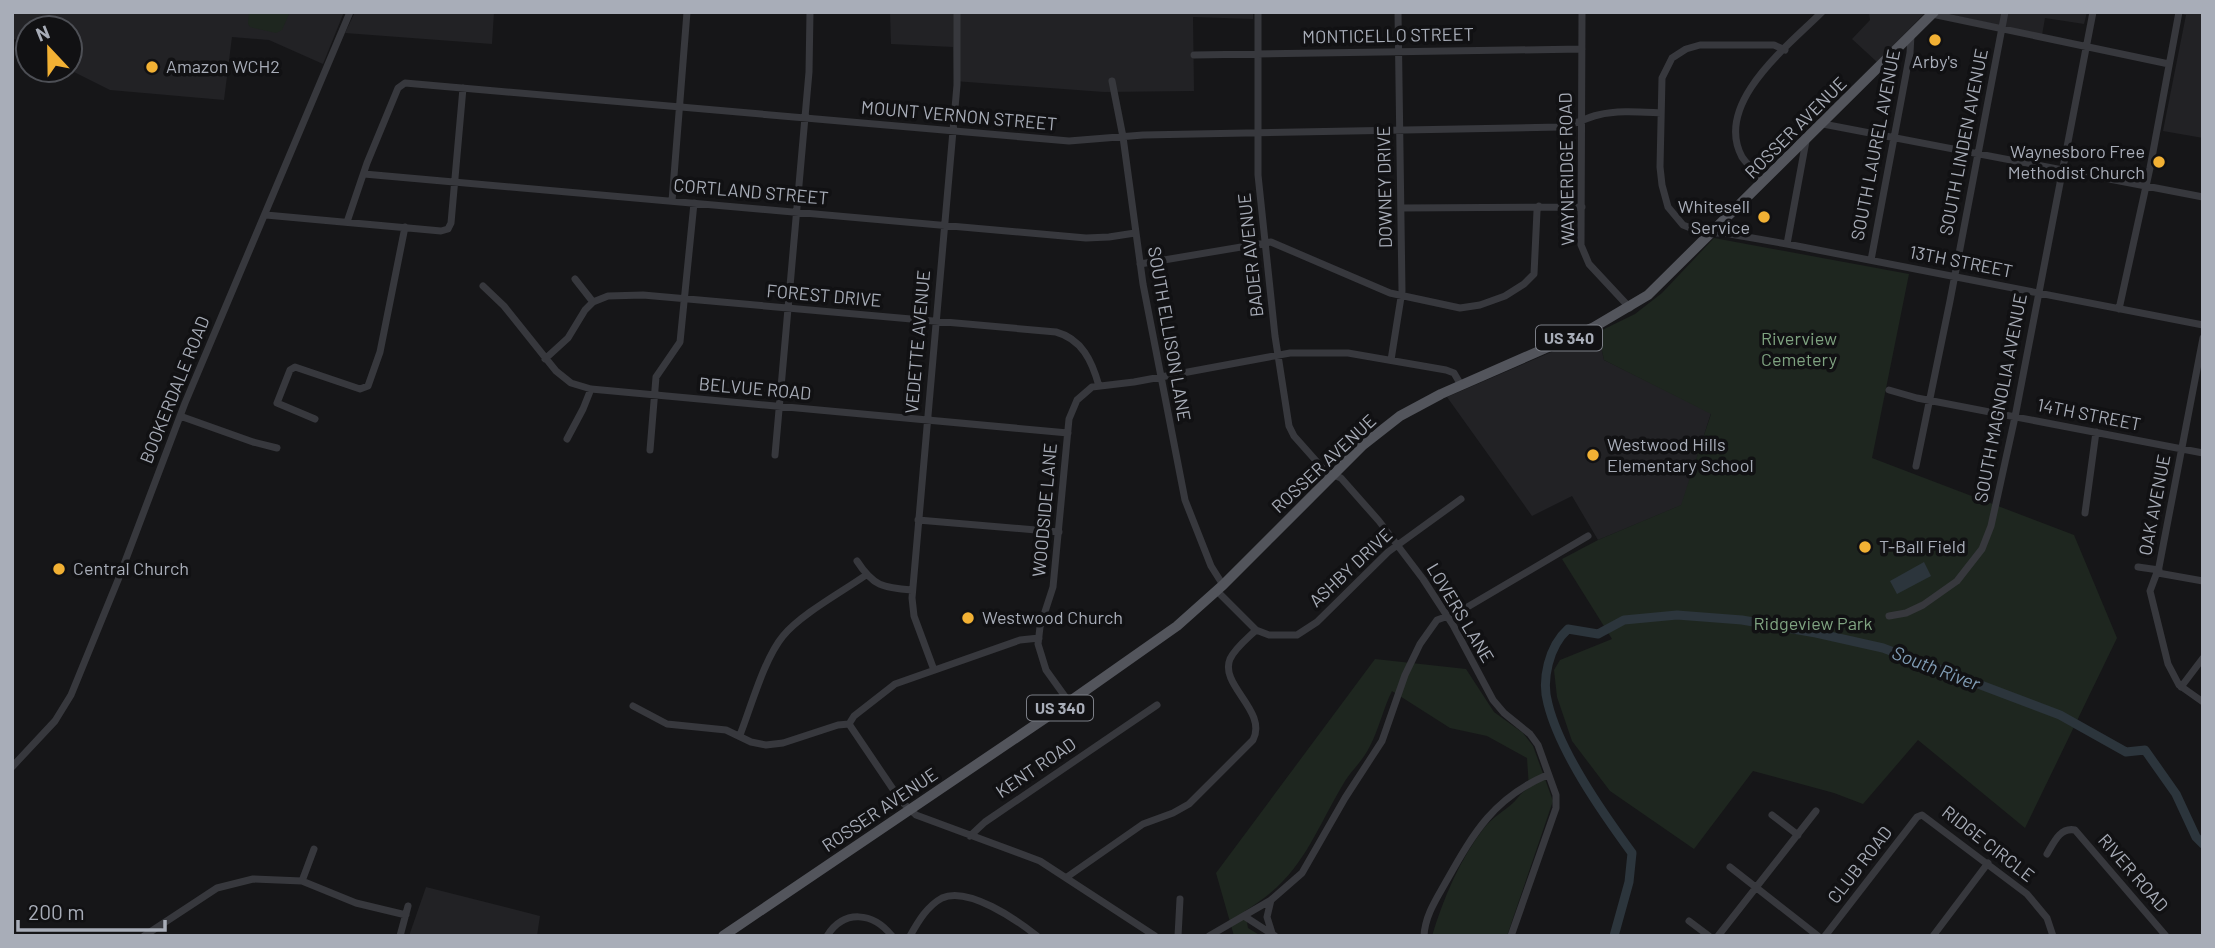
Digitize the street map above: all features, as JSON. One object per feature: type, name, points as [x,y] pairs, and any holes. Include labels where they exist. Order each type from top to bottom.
[{"type":"main road","name":"ROSSER AVENUE","points":[[723,936],[1158,640],[1220,588],[1363,445],[1391,422],[1461,385],[1584,332],[1630,307],[1660,285],[1933,13]]},
{"type":"street","name":"BOOKERDALE ROAD","points":[[12,767],[55,721],[71,695],[180,416],[350,12]]},
{"type":"street","points":[[671,201],[687,12]]},
{"type":"street","points":[[775,455],[805,118],[810,12]]},
{"type":"street","name":"VEDETTE AVENUE","points":[[934,670],[914,616],[912,590],[957,85],[957,12]]},
{"type":"street","name":"BADER AVENUE","points":[[1258,12],[1258,176],[1287,420],[1292,432],[1326,472],[1334,475]]},
{"type":"street","name":"DOWNEY DRIVE","points":[[1391,360],[1402,296],[1398,12]]},
{"type":"street","name":"WAYNERIDGE ROAD","points":[[1582,12],[1581,244],[1584,257],[1630,307]]},
{"type":"street","points":[[1765,180],[1742,156],[1737,122],[1743,102],[1750,87],[1822,12]]},
{"type":"street","name":"SOUTH LINDEN AVENUE","points":[[1916,466],[2005,12]]},
{"type":"street","name":"SOUTH MAGNOLIA AVENUE","points":[[1889,616],[1906,613],[1936,598],[1965,573],[1982,549],[1996,506],[2015,417],[2093,12]]},
{"type":"street","points":[[2119,309],[2146,186],[2179,12]]},
{"type":"street","points":[[1933,13],[2169,64]]},
{"type":"street","name":"SOUTH LAUREL AVENUE","points":[[1871,260],[1911,36]]},
{"type":"street","name":"13TH STREET","points":[[1785,50],[1774,45],[1700,46],[1682,50],[1672,58],[1663,74],[1661,176],[1668,207],[1687,227],[1703,233],[1787,244],[2203,325]]},
{"type":"street","name":"MONTICELLO STREET","points":[[1194,55],[1582,49]]},
{"type":"street","name":"SOUTH ELLISON LANE","points":[[1112,81],[1160,377],[1189,513],[1220,588],[1256,630]]},
{"type":"street","name":"MOUNT VERNON STREET","points":[[347,222],[401,84],[1069,141],[1123,136],[1551,127],[1575,125],[1610,113],[1661,113]]},
{"type":"street","points":[[266,215],[441,232],[448,229],[451,223],[463,88]]},
{"type":"street","points":[[1823,124],[2203,197]]},
{"type":"street","points":[[1787,244],[1806,141]]},
{"type":"street","name":"CORTLAND STREET","points":[[364,174],[1086,238],[1135,233]]},
{"type":"street","points":[[650,450],[654,396],[659,371],[672,357],[680,342],[694,203]]},
{"type":"street","points":[[1140,264],[1265,242],[1281,245],[1370,285],[1402,296],[1441,305],[1470,307],[1488,303],[1517,290],[1531,278],[1535,270],[1539,206]]},
{"type":"street","points":[[1402,208],[1581,207]]},
{"type":"street","points":[[316,419],[277,403],[290,370],[295,367],[360,389],[368,386],[380,352],[405,227]]},
{"type":"street","points":[[545,359],[568,338],[593,302],[575,279]]},
{"type":"street","name":"BELVUE ROAD","points":[[483,286],[504,306],[545,359],[571,383],[591,389],[1068,433]]},
{"type":"street","name":"FOREST DRIVE","points":[[593,302],[618,295],[685,299],[1061,334],[1082,348],[1093,365],[1099,386]]},
{"type":"street","name":"OAK AVENUE","points":[[2181,687],[2171,672],[2150,588],[2158,572],[2203,338]]},
{"type":"street","points":[[1099,386],[1308,352],[1337,352],[1449,370],[1461,385]]},
{"type":"street","name":"WOODSIDE LANE","points":[[1069,702],[1044,666],[1039,650],[1039,638],[1041,623],[1052,594],[1071,412],[1077,400],[1087,390],[1099,386]]},
{"type":"street","points":[[567,439],[591,389]]},
{"type":"street","name":"14TH STREET","points":[[1889,390],[1930,401],[2203,453]]},
{"type":"street","points":[[180,416],[278,448]]},
{"type":"street","points":[[2085,513],[2096,432]]},
{"type":"street","name":"LOVERS LANE","points":[[1334,475],[1341,478],[1397,544],[1447,615],[1498,708],[1530,734],[1538,745],[1556,795],[1556,808],[1511,936]]},
{"type":"street","name":"ASHBY DRIVE","points":[[1256,630],[1278,636],[1303,632],[1317,622],[1397,544],[1461,499]]},
{"type":"street","points":[[918,520],[1059,532]]},
{"type":"street","points":[[1209,936],[1271,900],[1293,883],[1309,863],[1382,741],[1405,675],[1434,623],[1459,612],[1588,536]]},
{"type":"street","points":[[857,561],[866,575],[883,586],[912,590]]},
{"type":"street","points":[[2138,567],[2203,581]]},
{"type":"street","points":[[740,735],[776,645],[788,630],[866,575]]},
{"type":"street","points":[[1067,877],[1143,824],[1189,804],[1253,740],[1256,731],[1253,716],[1233,680],[1229,666],[1234,653],[1256,630]]},
{"type":"street","points":[[633,706],[667,724],[717,728],[758,744],[773,745],[849,724],[854,716],[886,689],[1020,640],[1039,638]]},
{"type":"street","points":[[2203,658],[2181,687],[2203,702]]},
{"type":"street","name":"KENT ROAD","points":[[970,836],[985,822],[1157,705]]},
{"type":"street","points":[[849,724],[909,809],[919,817],[1040,861],[1154,936]]},
{"type":"street","points":[[1424,936],[1430,910],[1475,831],[1506,799],[1547,775]]},
{"type":"street","points":[[1718,936],[1816,811]]},
{"type":"street","points":[[1772,815],[1798,835]]},
{"type":"street","name":"RIDGE CIRCLE","points":[[1922,815],[1988,863],[2034,901],[2047,918],[2053,936]]},
{"type":"street","name":"CLUB ROAD","points":[[1825,936],[1917,817],[1922,815]]},
{"type":"street","name":"RIVER ROAD","points":[[2047,853],[2060,833],[2067,829],[2075,830],[2166,936]]},
{"type":"street","points":[[302,881],[314,849]]},
{"type":"street","points":[[1933,936],[1988,863]]},
{"type":"street","points":[[1730,867],[1818,936]]},
{"type":"street","points":[[144,936],[199,898],[232,882],[270,878],[302,881],[356,903],[406,915]]},
{"type":"street","points":[[910,936],[922,916],[936,902],[957,895],[998,910],[1037,936]]},
{"type":"street","points":[[1178,936],[1180,899]]},
{"type":"street","points":[[1271,900],[1267,917],[1274,935]]},
{"type":"street","points":[[400,936],[408,906]]},
{"type":"street","points":[[827,936],[839,923],[857,916],[875,920],[891,936]]},
{"type":"street","points":[[1244,916],[1274,935]]},
{"type":"street","points":[[1689,921],[1709,936]]},
{"type":"street","points":[[1228,926],[1231,936]]},
{"type":"shaded area","points":[[12,12],[344,12],[323,64],[269,40],[232,37],[224,100],[110,90],[84,77],[84,14],[14,14],[12,39]]},
{"type":"shaded area","points":[[355,12],[494,12],[492,44],[345,33]]},
{"type":"shaded area","points":[[890,12],[1253,12],[1253,19],[1193,17],[1194,91],[1104,92],[954,81],[953,47],[891,44]]},
{"type":"shaded area","points":[[1869,12],[1926,12],[1877,62],[1852,39],[1870,20]]},
{"type":"shaded area","points":[[1940,12],[2087,12],[2084,24],[2045,18],[2042,35]]},
{"type":"shaded area","points":[[2174,12],[2203,12],[2203,138],[2163,131],[2186,15]]},
{"type":"shaded area","name":"Westwood Hills Elementary School","points":[[1598,332],[1604,360],[1711,413],[1682,505],[1598,540],[1572,496],[1532,516],[1447,397]]},
{"type":"shaded area","points":[[1924,562],[1931,576],[1897,594],[1890,581]]},
{"type":"shaded area","points":[[426,887],[540,916],[537,936],[409,936]]},
{"type":"green space","points":[[249,12],[290,12],[282,30],[276,33],[250,27]]},
{"type":"green space","name":"Ridgeview Park","points":[[1714,238],[1909,274],[1872,458],[2074,535],[2117,638],[2025,828],[1918,740],[1863,804],[1834,793],[1753,771],[1694,849],[1610,791],[1572,741],[1557,697],[1554,670],[1560,660],[1612,639],[1562,559],[1598,540],[1681,505],[1711,414],[1604,360],[1598,332],[1635,314],[1662,293]]},
{"type":"green space","points":[[1375,659],[1466,669],[1494,712],[1523,733],[1533,746],[1553,801],[1507,936],[1432,936],[1453,880],[1475,840],[1491,821],[1529,788],[1527,758],[1487,736],[1450,728],[1392,691],[1368,751],[1345,781],[1304,853],[1280,884],[1245,911],[1248,928],[1261,936],[1234,936],[1216,873]]},
{"type":"waterway","name":"South River","points":[[1614,936],[1629,882],[1632,853],[1595,800],[1562,742],[1548,704],[1546,674],[1551,654],[1568,629],[1598,634],[1624,620],[1677,615],[1742,620],[1816,633],[1883,648],[2060,715],[2126,752],[2145,750],[2176,794],[2196,837],[2203,844]]},
{"type":"place","name":"Arby's","points":[[1935,40]]},
{"type":"place","name":"Amazon WCH2","points":[[152,67]]},
{"type":"place","name":"Waynesboro Free Methodist Church","points":[[2159,162]]},
{"type":"place","name":"Whitesell Service","points":[[1764,217]]},
{"type":"place","name":"Westwood Hills Elementary School","points":[[1593,455]]},
{"type":"place","name":"T-Ball Field","points":[[1865,547]]},
{"type":"place","name":"Central Church","points":[[59,569]]},
{"type":"place","name":"Westwood Church","points":[[968,618]]},
{"type":"park label","name":"Riverview Cemetery","points":[[1799,349]]}]
